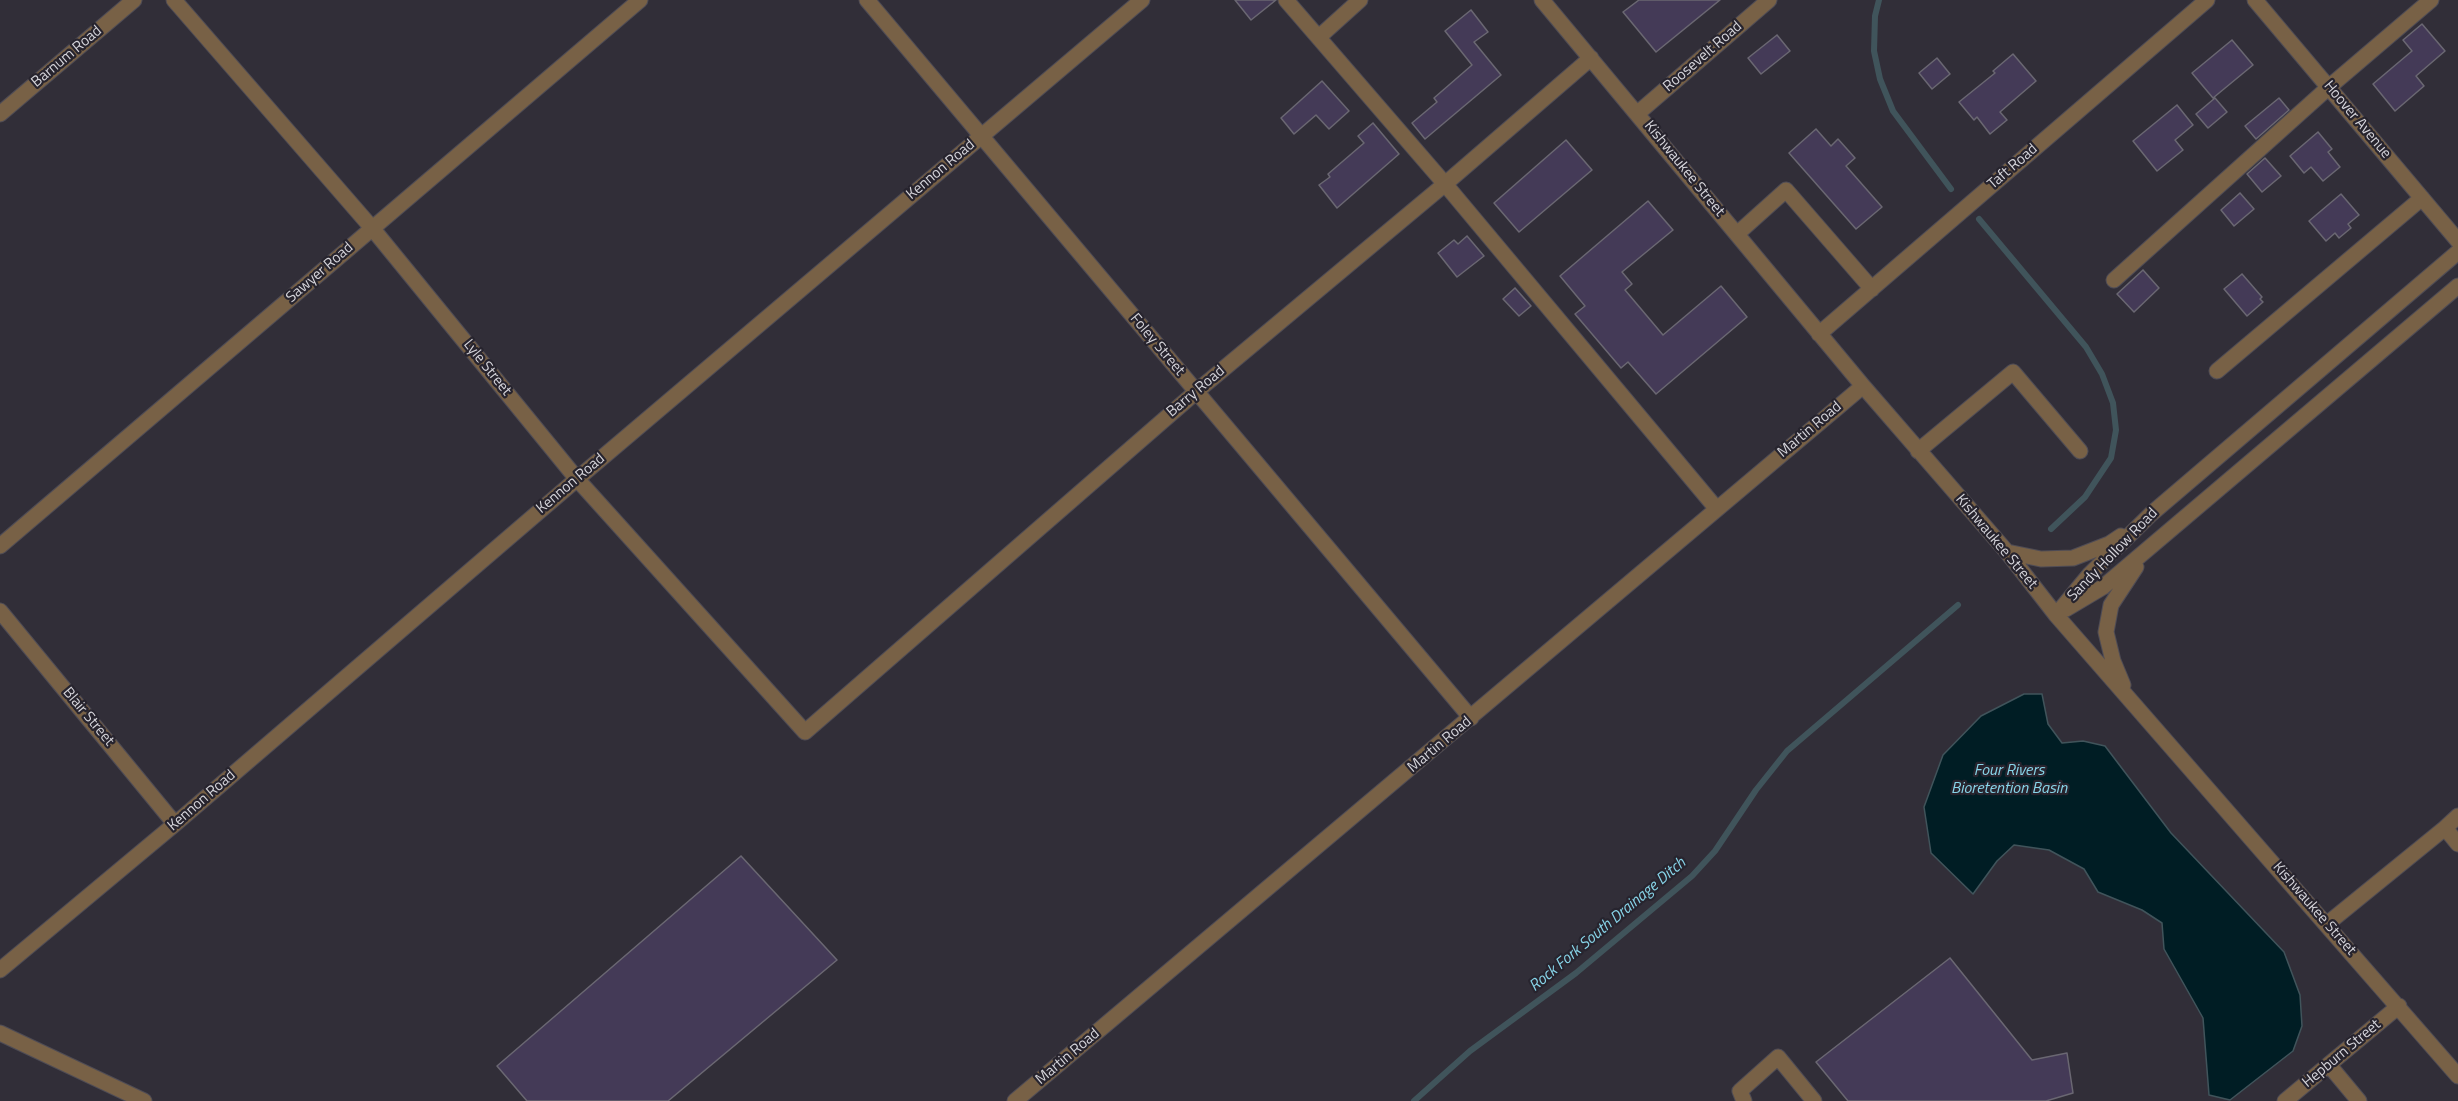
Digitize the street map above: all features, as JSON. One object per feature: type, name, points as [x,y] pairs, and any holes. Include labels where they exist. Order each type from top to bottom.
[{"type":"street","name":"Barnum Road","points":[[0,114],[134,0]]},
{"type":"street","name":"Lyle Street","points":[[174,0],[372,228],[577,479],[805,732]]},
{"type":"street","name":"Sawyer Road","points":[[0,546],[639,0]]},
{"type":"street","name":"Foley Street","points":[[867,0],[1471,718]]},
{"type":"street","name":"Kennon Road","points":[[0,970],[175,824],[577,479],[1142,0]]},
{"type":"street","points":[[1286,0],[1445,183],[1716,508]]},
{"type":"street","points":[[1319,37],[1360,0]]},
{"type":"street","name":"Kishwaukee Street","points":[[1542,0],[1819,334],[2007,552],[2056,615],[2458,1076]]},
{"type":"street","name":"Roosevelt Road","points":[[1638,113],[1769,0]]},
{"type":"street","name":"Taft Road","points":[[1819,334],[2207,0]]},
{"type":"street","name":"Hoover Avenue","points":[[2255,0],[2458,241]]},
{"type":"street","points":[[2114,280],[2329,87],[2432,0]]},
{"type":"street","name":"Barry Road","points":[[805,732],[1197,391],[1592,58]]},
{"type":"street","points":[[1737,234],[1786,190],[1872,289]]},
{"type":"street","points":[[2217,371],[2422,198]]},
{"type":"street","name":"Sandy Hollow Road","points":[[2056,615],[2090,574],[2151,514],[2458,252]]},
{"type":"street","name":"Sandy Hollow Road","points":[[2056,615],[2103,587],[2458,286]]},
{"type":"street","points":[[1918,451],[2013,372],[2080,451]]},
{"type":"street","name":"Martin Road","points":[[1015,1101],[1863,386]]},
{"type":"street","points":[[2007,552],[2041,559],[2073,558],[2109,544],[2151,514]]},
{"type":"street","points":[[2129,699],[2113,661],[2106,632],[2111,605],[2125,581],[2153,544]]},
{"type":"street","name":"Blair Street","points":[[0,611],[175,824]]},
{"type":"street","points":[[2327,924],[2458,816]]},
{"type":"street","points":[[2445,828],[2458,844]]},
{"type":"street","name":"Hepburn Street","points":[[2285,1101],[2399,1006]]},
{"type":"street","points":[[0,1033],[144,1101]]},
{"type":"street","points":[[1744,1101],[1740,1091],[1778,1057],[1814,1101]]},
{"type":"street","points":[[2329,1065],[2359,1101]]},
{"type":"water","name":"Four Rivers Bioretention Basin","points":[[2024,694],[2042,694],[2048,724],[2062,743],[2083,741],[2105,746],[2171,833],[2284,952],[2300,995],[2302,1026],[2293,1051],[2230,1100],[2209,1095],[2203,1018],[2164,949],[2162,923],[2142,910],[2098,892],[2084,869],[2049,850],[2014,845],[1997,861],[1973,894],[1931,853],[1924,807],[1943,755],[1981,716]]},
{"type":"building","points":[[1235,0],[1276,0],[1251,20]]},
{"type":"building","points":[[1639,0],[1720,0],[1656,52],[1623,12]]},
{"type":"building","points":[[1471,10],[1488,32],[1474,42],[1501,75],[1425,139],[1412,123],[1437,102],[1434,98],[1472,65],[1445,31]]},
{"type":"building","points":[[2422,24],[2445,51],[2416,76],[2424,86],[2395,111],[2373,84],[2412,51],[2403,40]]},
{"type":"building","points":[[1777,35],[1790,51],[1761,74],[1748,58]]},
{"type":"building","points":[[2232,40],[2253,65],[2213,98],[2192,73]]},
{"type":"building","points":[[2013,54],[2036,81],[2000,112],[2007,120],[1990,134],[1977,117],[1974,120],[1959,102],[1995,73],[1993,71]]},
{"type":"building","points":[[1937,58],[1950,74],[1932,89],[1919,73]]},
{"type":"building","points":[[1322,81],[1349,111],[1329,129],[1316,115],[1294,134],[1281,118]]},
{"type":"building","points":[[2215,98],[2227,112],[2208,128],[2196,114]]},
{"type":"building","points":[[2279,98],[2289,110],[2256,139],[2245,126]]},
{"type":"building","points":[[2177,105],[2193,125],[2175,140],[2183,150],[2157,171],[2133,141]]},
{"type":"building","points":[[1373,123],[1399,154],[1337,208],[1319,185],[1330,177],[1328,174],[1364,143],[1358,136]]},
{"type":"building","points":[[1816,129],[1831,146],[1838,139],[1855,158],[1846,166],[1882,207],[1856,229],[1789,153]]},
{"type":"building","points":[[2318,132],[2332,149],[2328,152],[2340,167],[2323,181],[2311,167],[2304,173],[2290,156]]},
{"type":"building","points":[[1566,140],[1592,170],[1519,232],[1494,203]]},
{"type":"building","points":[[2265,158],[2281,176],[2262,192],[2247,174]]},
{"type":"building","points":[[2240,193],[2254,209],[2234,226],[2221,210]]},
{"type":"building","points":[[2341,194],[2359,215],[2348,224],[2351,228],[2339,238],[2335,233],[2326,241],[2309,221]]},
{"type":"building","points":[[1648,201],[1673,230],[1622,272],[1632,284],[1625,290],[1663,335],[1721,286],[1747,317],[1656,394],[1628,362],[1621,368],[1575,314],[1585,306],[1560,276]]},
{"type":"building","points":[[1467,236],[1484,256],[1457,277],[1438,253],[1454,240],[1458,244]]},
{"type":"building","points":[[2143,270],[2159,288],[2134,312],[2117,294]]},
{"type":"building","points":[[2242,274],[2262,297],[2260,299],[2263,302],[2247,316],[2224,289]]},
{"type":"building","points":[[1515,288],[1531,306],[1519,316],[1503,299]]},
{"type":"building","points":[[741,856],[837,960],[668,1101],[527,1101],[497,1066]]},
{"type":"building","points":[[1950,958],[2032,1060],[2067,1053],[2073,1093],[2046,1101],[1848,1101],[1816,1062]]},
{"type":"waterway","name":"Rock Fork South Drainage Ditch","points":[[1879,0],[1875,16],[1874,51],[1880,79],[1893,111],[1951,189]]},
{"type":"waterway","name":"Rock Fork South Drainage Ditch","points":[[1979,219],[2086,347],[2102,374],[2113,403],[2116,430],[2111,458],[2085,497],[2051,529]]},
{"type":"waterway","name":"Rock Fork South Drainage Ditch","points":[[1414,1101],[1470,1051],[1576,973],[1692,876],[1715,851],[1756,790],[1787,751],[1958,605]]}]
